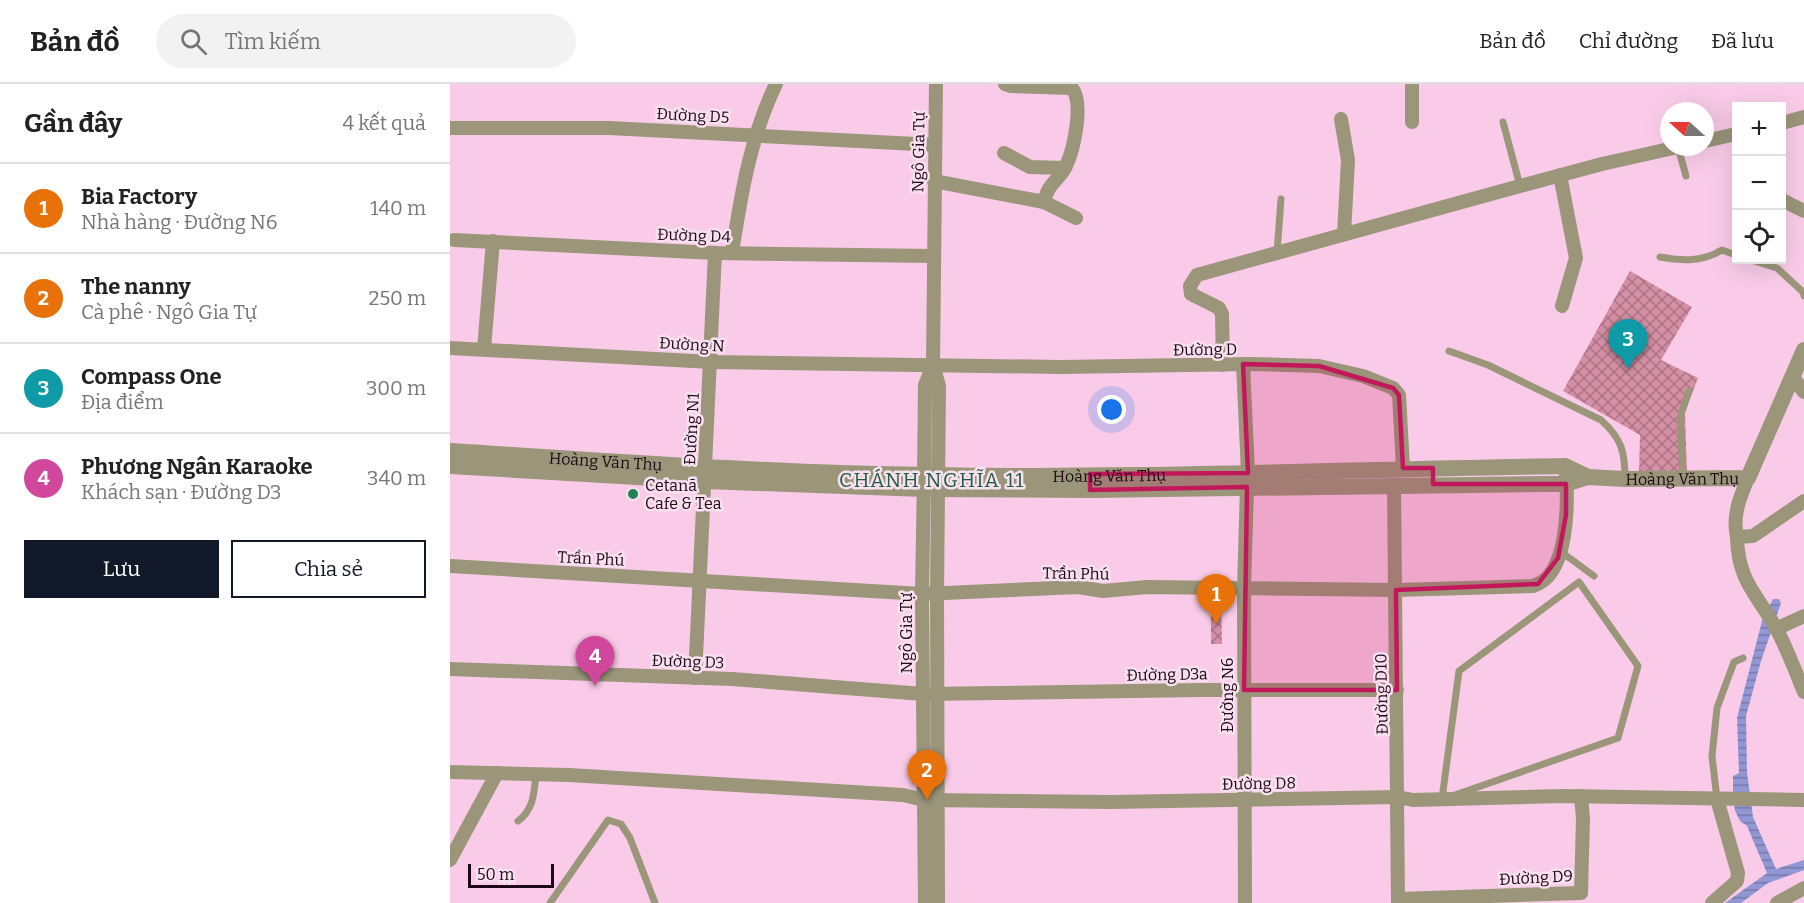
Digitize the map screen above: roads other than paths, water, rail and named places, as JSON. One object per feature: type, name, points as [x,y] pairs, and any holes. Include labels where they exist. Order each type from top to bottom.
[{"type":"street","points":[[732,253],[741,193],[756,134],[776,84]]},
{"type":"street","name":"Ngô Gia Tự","points":[[925,903],[930,800],[931,482],[939,386],[933,364],[936,84]]},
{"type":"street","points":[[1005,84],[1072,88],[1076,93],[1078,104],[1073,146],[1065,168],[1047,189],[1044,202]]},
{"type":"street","points":[[1412,84],[1412,122]]},
{"type":"street","points":[[1786,122],[1804,117]]},
{"type":"street","points":[[1341,119],[1348,160],[1344,234]]},
{"type":"street","name":"Đường D5","points":[[450,128],[609,128],[935,145]]},
{"type":"street","points":[[1714,139],[1732,135]]},
{"type":"street","points":[[1222,365],[1222,314],[1220,308],[1191,294],[1190,286],[1197,275],[1560,175],[1660,151]]},
{"type":"street","points":[[1004,153],[1030,167],[1065,168]]},
{"type":"street","points":[[1560,175],[1576,258],[1562,306]]},
{"type":"street","points":[[934,181],[1044,202],[1076,218]]},
{"type":"street","points":[[1786,202],[1804,211]]},
{"type":"street","name":"Đường D4","points":[[454,240],[715,253],[933,256]]},
{"type":"street","points":[[484,349],[493,241]]},
{"type":"street","name":"Đường N1","points":[[695,678],[715,253]]},
{"type":"street","name":"Đường N","points":[[450,348],[711,362],[933,364]]},
{"type":"street","name":"Hoàng Văn Thụ","points":[[450,466],[559,465],[705,474],[1020,483],[1339,478],[1403,468],[1433,476],[1566,484],[1588,477],[1748,478],[1804,350]]},
{"type":"street","name":"Đường D","points":[[933,364],[1061,367],[1243,364],[1319,366],[1363,376],[1393,388],[1399,395],[1403,468]]},
{"type":"street","name":"Đường N6","points":[[1243,364],[1247,480],[1244,588],[1245,903]]},
{"type":"street","points":[[1792,376],[1804,392]]},
{"type":"street","name":"Hoàng Văn Thụ","points":[[450,451],[559,465]]},
{"type":"street","name":"Hoàng Văn Thụ","points":[[1339,478],[1394,485],[1433,476],[1565,466],[1588,477]]},
{"type":"street","name":"Trần Phú","points":[[450,566],[930,594],[1078,587],[1102,591],[1147,588],[1396,590],[1536,586],[1546,580],[1560,551],[1566,515],[1565,466]]},
{"type":"street","points":[[1748,478],[1738,504],[1735,527],[1737,551],[1745,582],[1776,629],[1804,692]]},
{"type":"street","name":"Đường D10","points":[[1394,485],[1398,901]]},
{"type":"street","points":[[1737,537],[1753,536],[1804,501]]},
{"type":"street","points":[[1776,629],[1804,616]]},
{"type":"street","name":"Đường D3","points":[[450,669],[695,678],[930,694]]},
{"type":"street","name":"Đường D3a","points":[[930,694],[1397,690]]},
{"type":"street","points":[[450,772],[536,774],[903,795],[930,800]]},
{"type":"street","points":[[450,860],[497,773]]},
{"type":"street","name":"Đường D8","points":[[930,800],[1111,802],[1398,797],[1413,800],[1581,796],[1804,800]]},
{"type":"street","name":"Đường D9","points":[[1398,901],[1581,893],[1583,818],[1581,796]]},
{"type":"street","points":[[1712,903],[1737,881],[1738,873],[1723,799]]},
{"type":"street","name":"Ngô Gia Tự","points":[[930,800],[938,903]]},
{"type":"street","points":[[1777,903],[1804,888]]},
{"type":"lane","points":[[1503,122],[1520,186]]},
{"type":"lane","points":[[1680,156],[1686,176]]},
{"type":"lane","points":[[1277,253],[1281,199]]},
{"type":"lane","points":[[1660,257],[1685,261],[1710,257],[1722,249],[1732,253]]},
{"type":"lane","points":[[1764,264],[1777,268],[1803,292],[1804,296]]},
{"type":"lane","points":[[1449,351],[1509,375],[1601,420],[1612,430],[1622,447],[1625,479]]},
{"type":"lane","points":[[1683,478],[1680,417],[1689,391]]},
{"type":"lane","points":[[1560,551],[1594,576]]},
{"type":"lane","points":[[1579,582],[1638,666],[1617,738],[1443,799],[1459,672],[1579,582]]},
{"type":"lane","points":[[1723,799],[1712,756],[1717,708],[1734,662],[1743,657]]},
{"type":"lane","points":[[518,821],[528,814],[536,774]]},
{"type":"lane","points":[[550,903],[608,820],[621,824],[630,838],[655,903]]},
{"type":"water","points":[[1773,599],[1779,599],[1781,603],[1761,661],[1746,716],[1747,772],[1753,817],[1776,869],[1804,860],[1804,870],[1768,883],[1741,903],[1725,903],[1767,873],[1747,826],[1740,821],[1735,811],[1733,776],[1739,773],[1737,718],[1762,621]]},
{"type":"place","name":"Compass One","points":[[1628,369]]},
{"type":"place","name":"Cetanā Cafe & Tea","points":[[633,494]]},
{"type":"place","name":"Bia Factory","points":[[1216,624]]},
{"type":"place","name":"Phương Ngân Karaoke","points":[[595,686]]},
{"type":"place","name":"The nanny","points":[[927,800]]},
{"type":"district","name":"CHÁNH NGHĨA 11","points":[[932,480]]}]
